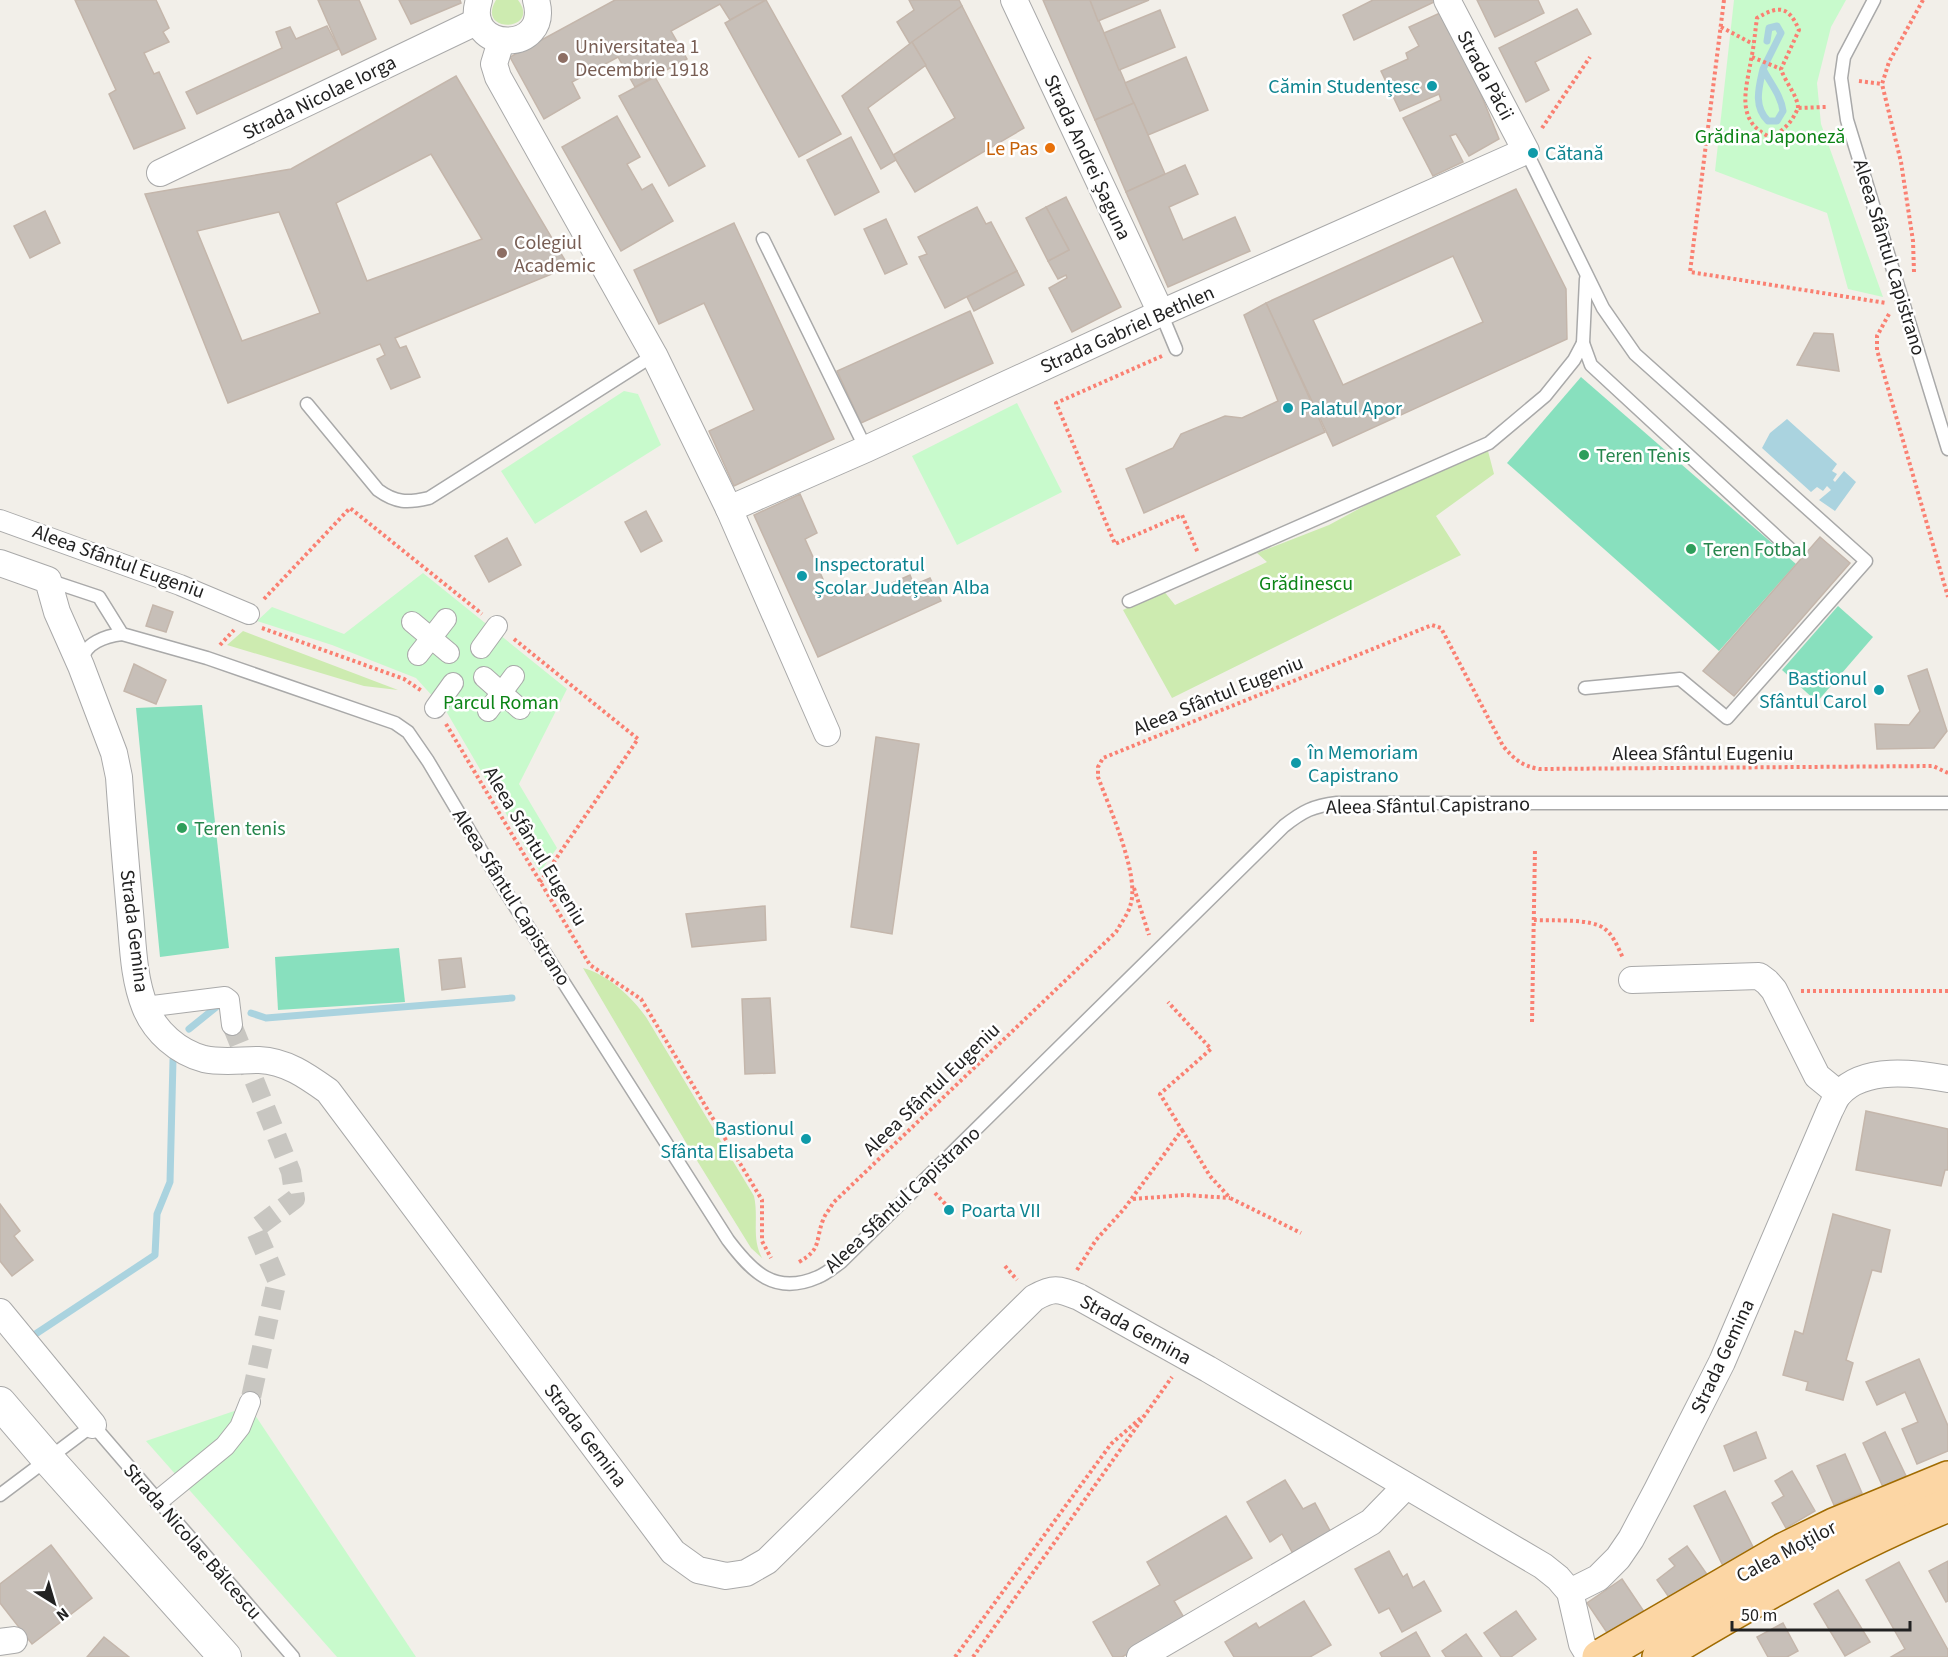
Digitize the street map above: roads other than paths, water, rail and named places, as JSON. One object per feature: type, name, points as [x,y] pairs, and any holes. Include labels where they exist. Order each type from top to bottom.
[{"type":"main road","name":"Calea Moților","points":[[1599,1657],[1783,1550],[1834,1525],[1948,1478]]},
{"type":"main road","name":"Calea Moților","points":[[1659,1657],[1784,1582],[1859,1544],[1948,1505]]},
{"type":"street","points":[[479,10],[483,30],[491,37],[511,42],[528,34],[534,26],[537,17],[536,0]]},
{"type":"street","name":"Strada Andrei Șaguna","points":[[1014,0],[1161,313]]},
{"type":"street","name":"Strada Păcii","points":[[1447,0],[1526,151]]},
{"type":"street","name":"Strada Nicolae Iorga","points":[[160,173],[479,10]]},
{"type":"street","points":[[501,41],[494,64],[498,77],[654,355],[729,509],[827,733]]},
{"type":"street","name":"Strada Gabriel Bethlen","points":[[729,509],[868,454],[1161,313],[1526,151]]},
{"type":"street","points":[[0,520],[180,585],[251,620]]},
{"type":"street","points":[[0,563],[48,580]]},
{"type":"street","name":"Strada Gemina","points":[[48,580],[57,612],[81,666],[114,753],[135,971],[145,1007],[159,1032],[180,1048],[203,1058],[227,1061],[261,1060],[283,1064],[305,1075],[328,1091],[673,1552],[698,1570],[726,1576],[746,1573],[767,1561],[1034,1298],[1049,1290],[1063,1291],[1079,1297],[1186,1357],[1543,1566],[1570,1592],[1598,1578],[1631,1539],[1722,1362],[1830,1110],[1839,1094]]},
{"type":"street","points":[[418,655],[446,619]]},
{"type":"street","points":[[412,622],[449,653]]},
{"type":"street","points":[[481,648],[497,626]]},
{"type":"street","points":[[488,711],[514,676]]},
{"type":"street","points":[[484,677],[520,709]]},
{"type":"street","points":[[435,708],[453,683]]},
{"type":"street","points":[[1632,980],[1759,976],[1774,990],[1817,1076],[1839,1094],[1856,1080],[1878,1075],[1925,1075],[1948,1079]]},
{"type":"street","points":[[145,1007],[225,997],[229,1000],[232,1024]]},
{"type":"street","points":[[0,1312],[93,1425]]},
{"type":"street","points":[[159,1500],[225,1446],[240,1427],[250,1402]]},
{"type":"street","points":[[0,1403],[48,1460],[225,1657]]},
{"type":"street","points":[[1140,1657],[1371,1522],[1406,1486]]},
{"type":"street","points":[[1570,1592],[1582,1644],[1590,1657]]},
{"type":"lane","name":"Aleea Sfântul Capistrano","points":[[1874,0],[1844,57],[1840,78],[1847,120],[1948,449]]},
{"type":"lane","points":[[1526,151],[1586,278],[1603,308],[1635,354],[1866,561],[1726,718],[1680,679],[1585,688]]},
{"type":"lane","points":[[763,239],[868,454]]},
{"type":"lane","points":[[1586,278],[1583,343],[1591,365],[1790,549]]},
{"type":"lane","points":[[1161,313],[1176,349]]},
{"type":"lane","points":[[1129,601],[1489,443],[1545,396],[1574,360],[1583,343]]},
{"type":"lane","points":[[307,404],[378,490],[391,499],[411,502],[429,498],[654,355]]},
{"type":"lane","points":[[48,580],[99,597],[122,634],[106,636],[91,645],[82,655],[81,666]]},
{"type":"lane","name":"Aleea Sfântul Capistrano","points":[[122,634],[218,662],[394,723],[408,732],[428,761],[504,889],[728,1240],[745,1263],[766,1279],[792,1286],[819,1277],[841,1262],[1284,826],[1300,813],[1314,806],[1348,803],[1948,803]]},
{"type":"lane","points":[[0,1495],[93,1425]]},
{"type":"lane","name":"Strada Nicolae Bălcescu","points":[[93,1425],[293,1657]]},
{"type":"water","points":[[1787,419],[1837,464],[1832,471],[1837,474],[1833,480],[1835,482],[1844,471],[1856,482],[1835,511],[1819,500],[1831,490],[1827,486],[1823,491],[1817,487],[1811,492],[1762,448],[1770,433]]},
{"type":"waterway","points":[[1763,69],[1758,96],[1760,109],[1768,121],[1777,121],[1783,111],[1782,105],[1763,69],[1781,33],[1777,26],[1769,28],[1767,41]]},
{"type":"waterway","points":[[251,1013],[266,1018],[512,998]]},
{"type":"waterway","points":[[189,1029],[220,1004]]},
{"type":"waterway","points":[[34,1335],[155,1255],[157,1214],[170,1182],[173,1060]]},
{"type":"tunnel","points":[[232,1025],[291,1172],[295,1199],[255,1229],[277,1280],[250,1402]]},
{"type":"place","name":"Universitatea 1 Decembrie 1918","points":[[563,58]]},
{"type":"place","name":"Cămin Studențesc","points":[[1432,86]]},
{"type":"place","name":"Le Pas","points":[[1050,148]]},
{"type":"place","name":"Cătană","points":[[1533,153]]},
{"type":"place","name":"Colegiul Academic","points":[[502,253]]},
{"type":"place","name":"Palatul Apor","points":[[1288,408]]},
{"type":"place","name":"Teren Tenis","points":[[1584,455]]},
{"type":"place","name":"Teren Fotbal","points":[[1691,549]]},
{"type":"place","name":"Inspectoratul Școlar Județean Alba","points":[[802,576]]},
{"type":"place","name":"Bastionul Sfântul Carol","points":[[1879,690]]},
{"type":"place","name":"în Memoriam Capistrano","points":[[1296,763]]},
{"type":"place","name":"Teren tenis","points":[[182,828]]},
{"type":"place","name":"Bastionul Sfânta Elisabeta","points":[[806,1139]]},
{"type":"place","name":"Poarta VII","points":[[949,1210]]},
{"type":"park label","name":"Grădina Japoneză","points":[[1770,136]]},
{"type":"park label","name":"Grădinescu","points":[[1306,583]]},
{"type":"park label","name":"Parcul Roman","points":[[501,702]]}]
